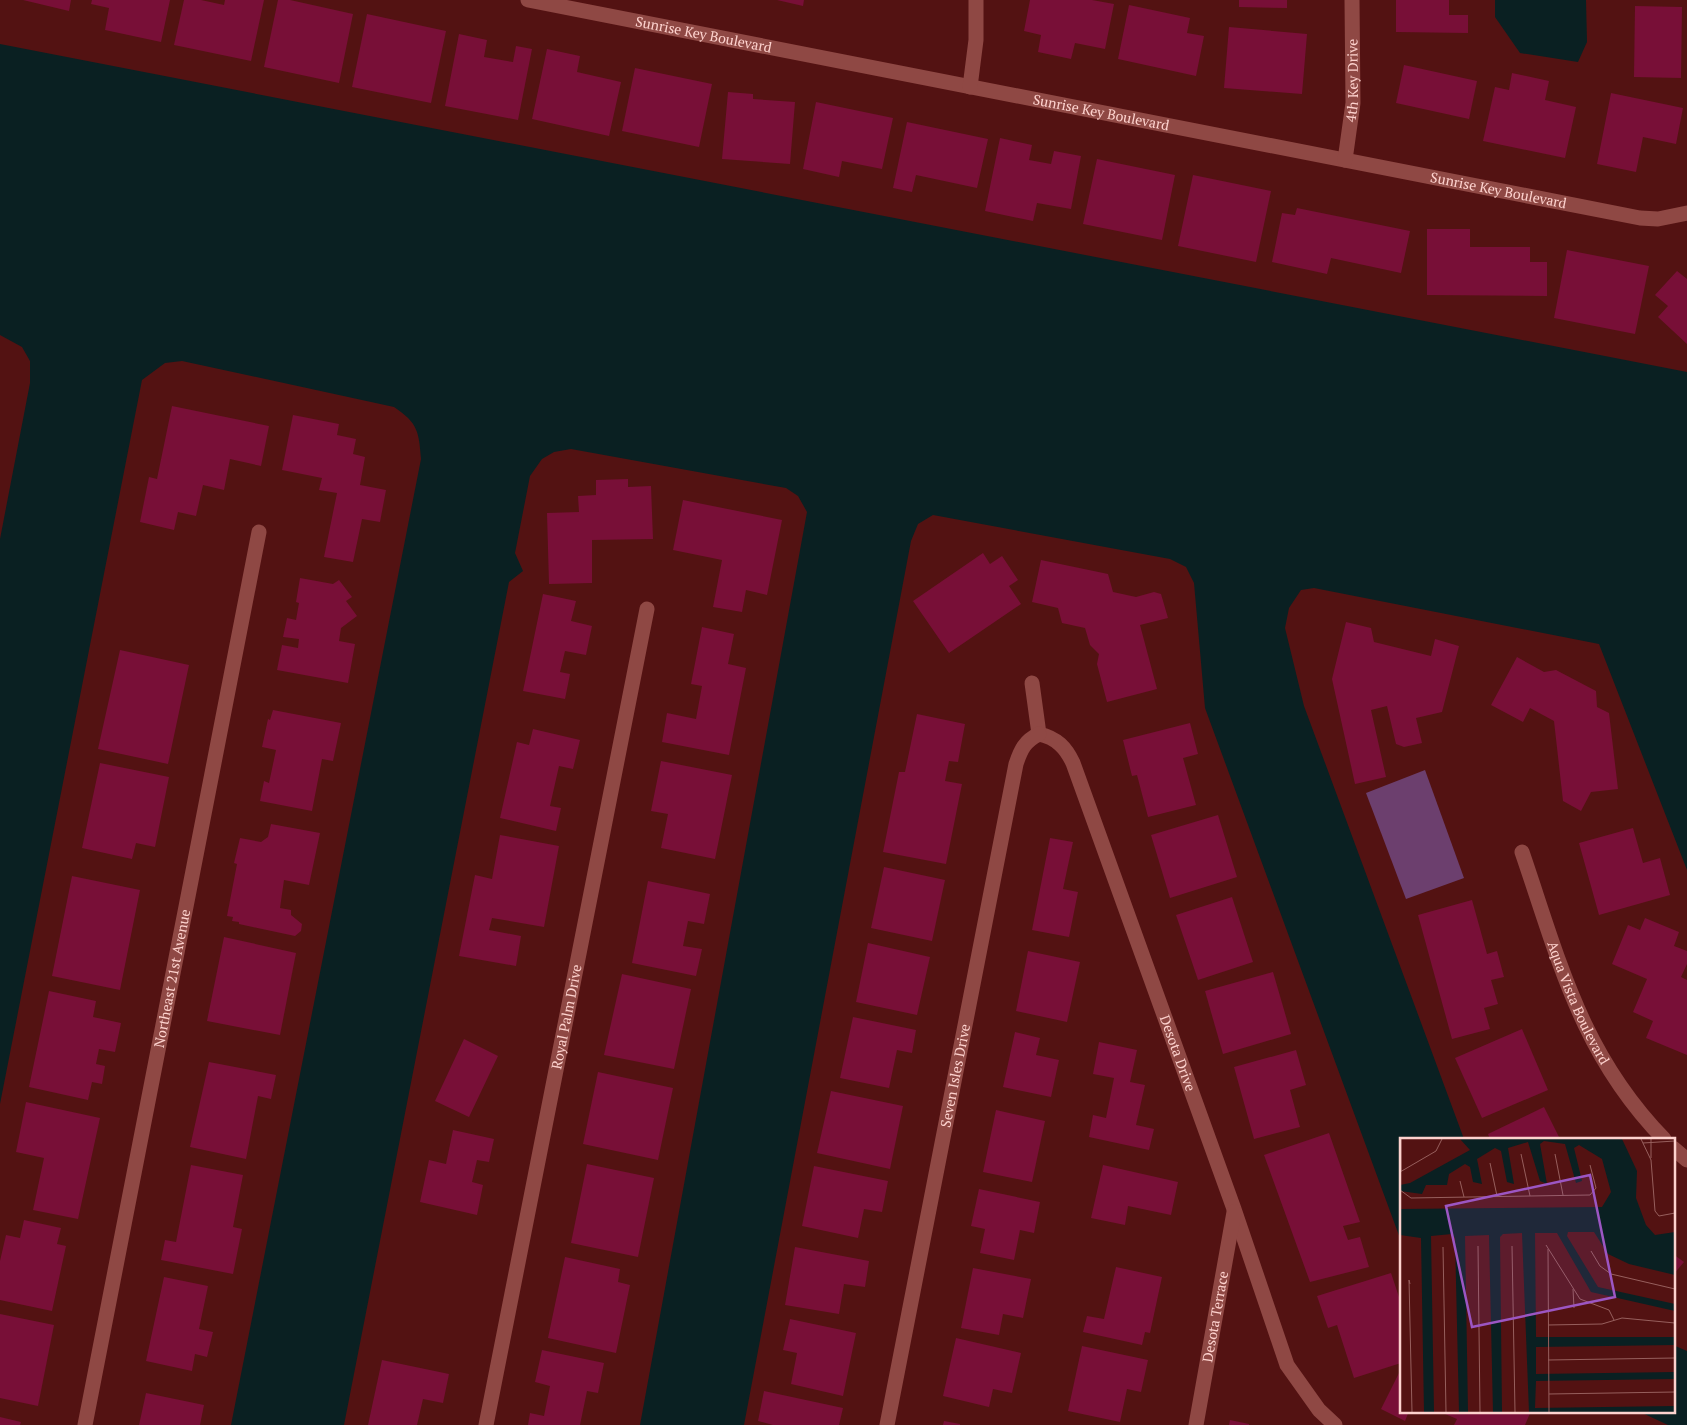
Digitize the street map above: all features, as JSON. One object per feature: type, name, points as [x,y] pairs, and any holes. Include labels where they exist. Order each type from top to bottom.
[{"type":"street","name":"Sunrise Key Boulevard","points":[[528,0],[596,7],[970,87],[1640,218],[1658,219],[1681,215]]},
{"type":"street","points":[[970,87],[976,40],[976,0]]},
{"type":"street","name":"4th Key Drive","points":[[1345,160],[1353,103],[1352,0]]},
{"type":"street","name":"Northeast 21st Avenue","points":[[85,1425],[259,532]]},
{"type":"street","name":"Royal Palm Drive","points":[[486,1425],[647,609]]},
{"type":"street","points":[[1032,683],[1039,734]]},
{"type":"street","name":"Desota Drive","points":[[1039,734],[1056,740],[1069,754],[1073,764],[1234,1209],[1287,1365],[1319,1410],[1335,1425]]},
{"type":"street","name":"Seven Isles Drive","points":[[887,1425],[1016,764],[1020,749],[1030,738],[1039,734]]},
{"type":"street","name":"Aqua Vista Boulevard","points":[[1522,852],[1568,988],[1592,1042],[1620,1088],[1663,1138]]},
{"type":"street","points":[[1674,1149],[1687,1160]]},
{"type":"street","name":"Desota Terrace","points":[[1196,1425],[1234,1209]]},
{"type":"shaded area","points":[[1425,770],[1464,878],[1406,899],[1366,793]]},
{"type":"water","points":[[1495,0],[1586,0],[1587,42],[1578,62],[1520,53],[1495,17]]},
{"type":"water","points":[[0,44],[1687,372],[1687,870],[1599,644],[1314,588],[1301,590],[1289,608],[1285,628],[1304,706],[1464,1138],[1400,1138],[1400,1238],[1205,708],[1194,583],[1186,567],[1170,559],[933,515],[918,524],[911,541],[744,1425],[640,1425],[807,512],[798,496],[786,488],[571,449],[554,452],[542,459],[530,476],[515,553],[523,571],[509,582],[344,1425],[231,1425],[421,459],[418,435],[413,423],[394,407],[182,361],[165,363],[142,380],[0,1104],[0,539],[30,383],[30,361],[22,347],[0,335]]},
{"type":"water","points":[[1674,1345],[1687,1351],[1687,1425],[1668,1425],[1640,1412],[1674,1412]]},
{"type":"building","points":[[23,0],[71,0],[69,11]]},
{"type":"building","points":[[92,0],[170,0],[161,42],[105,30],[109,8],[91,4]]},
{"type":"building","points":[[184,0],[201,0],[224,5],[225,0],[264,0],[251,61],[174,45]]},
{"type":"building","points":[[278,0],[290,0],[353,14],[339,83],[264,67]]},
{"type":"building","points":[[777,0],[804,0],[803,6]]},
{"type":"building","points":[[1030,0],[1092,0],[1114,4],[1105,49],[1075,43],[1071,59],[1038,52],[1041,35],[1024,31]]},
{"type":"building","points":[[1239,0],[1287,0],[1287,8],[1239,7]]},
{"type":"building","points":[[1396,0],[1449,0],[1449,15],[1468,15],[1468,33],[1396,32]]},
{"type":"building","points":[[1129,5],[1190,18],[1187,33],[1204,36],[1196,76],[1118,59]]},
{"type":"building","points":[[1635,6],[1682,7],[1681,78],[1634,77]]},
{"type":"building","points":[[367,14],[446,31],[431,103],[352,87]]},
{"type":"building","points":[[1229,27],[1307,34],[1302,94],[1224,88]]},
{"type":"building","points":[[459,34],[487,40],[484,57],[513,62],[516,46],[532,49],[518,120],[445,106]]},
{"type":"building","points":[[547,49],[580,56],[577,72],[621,82],[609,136],[532,119]]},
{"type":"building","points":[[1404,65],[1477,81],[1469,119],[1396,103]]},
{"type":"building","points":[[635,68],[712,84],[699,147],[622,131]]},
{"type":"building","points":[[1512,73],[1549,81],[1545,100],[1576,107],[1565,158],[1483,141],[1495,87],[1509,90]]},
{"type":"building","points":[[728,92],[753,94],[753,99],[795,102],[790,164],[722,159]]},
{"type":"building","points":[[1611,93],[1683,108],[1676,144],[1643,137],[1636,172],[1597,164]]},
{"type":"building","points":[[816,102],[893,118],[882,169],[842,161],[839,177],[803,169]]},
{"type":"building","points":[[907,122],[988,139],[977,188],[916,175],[912,192],[893,188]]},
{"type":"building","points":[[1000,138],[1032,145],[1029,160],[1051,164],[1054,151],[1081,156],[1071,209],[1037,203],[1033,221],[985,211]]},
{"type":"building","points":[[1097,159],[1175,175],[1162,240],[1083,224]]},
{"type":"building","points":[[1193,175],[1271,191],[1256,262],[1178,246]]},
{"type":"building","points":[[1297,208],[1410,231],[1401,273],[1331,258],[1327,274],[1272,262],[1282,213],[1295,215]]},
{"type":"building","points":[[1427,229],[1470,229],[1470,247],[1530,247],[1530,262],[1547,262],[1547,296],[1427,295]]},
{"type":"building","points":[[1567,250],[1649,266],[1635,334],[1554,318]]},
{"type":"building","points":[[1677,271],[1687,279],[1687,344],[1658,317],[1668,306],[1655,295]]},
{"type":"building","points":[[172,406],[269,426],[261,466],[230,459],[224,490],[203,485],[196,516],[178,512],[174,530],[140,522],[149,477],[157,479]]},
{"type":"building","points":[[293,415],[339,424],[337,435],[356,439],[353,454],[365,457],[360,485],[386,490],[380,522],[362,519],[353,562],[324,557],[337,493],[319,490],[322,478],[282,470]]},
{"type":"building","points":[[628,479],[628,487],[651,486],[653,539],[592,540],[592,583],[549,584],[547,513],[579,512],[578,496],[596,495],[596,480]]},
{"type":"building","points":[[683,500],[782,520],[767,595],[746,590],[742,612],[713,607],[722,560],[673,550]]},
{"type":"building","points":[[983,553],[990,564],[1002,556],[1018,580],[1009,586],[1021,604],[949,653],[913,601]]},
{"type":"building","points":[[1041,560],[1108,574],[1113,592],[1136,597],[1154,592],[1161,594],[1168,618],[1140,625],[1157,689],[1107,702],[1097,664],[1099,654],[1090,645],[1085,628],[1062,623],[1058,608],[1032,602]]},
{"type":"building","points":[[300,578],[333,584],[339,580],[352,597],[346,601],[357,616],[341,628],[339,641],[355,644],[348,683],[277,670],[282,645],[298,648],[299,639],[283,637],[287,618],[296,620],[299,603],[296,602]]},
{"type":"building","points":[[543,594],[576,601],[571,621],[592,626],[586,655],[565,651],[560,672],[570,674],[565,699],[523,691]]},
{"type":"building","points":[[1346,622],[1371,628],[1374,642],[1431,656],[1435,639],[1459,646],[1442,712],[1416,718],[1422,743],[1404,747],[1396,744],[1387,706],[1371,710],[1386,777],[1355,784],[1332,679]]},
{"type":"building","points":[[702,627],[734,634],[728,664],[746,668],[729,755],[662,742],[667,713],[696,719],[702,686],[691,684]]},
{"type":"building","points":[[120,650],[189,665],[168,764],[98,749]]},
{"type":"building","points":[[1517,657],[1544,672],[1556,670],[1596,691],[1597,707],[1609,713],[1618,789],[1591,792],[1581,811],[1563,801],[1554,721],[1530,708],[1523,722],[1491,705]]},
{"type":"building","points":[[273,710],[341,723],[333,761],[322,759],[312,811],[260,801],[264,781],[269,783],[276,750],[262,747],[268,719],[270,720]]},
{"type":"building","points":[[917,714],[965,724],[958,762],[949,761],[945,781],[962,784],[946,864],[883,852],[899,772],[905,772]]},
{"type":"building","points":[[1190,723],[1198,754],[1183,758],[1196,805],[1148,817],[1137,775],[1132,776],[1123,740]]},
{"type":"building","points":[[533,729],[580,740],[573,769],[559,766],[550,806],[561,808],[556,831],[500,818],[517,742],[529,745]]},
{"type":"building","points":[[661,761],[732,775],[715,859],[661,848],[668,814],[651,811]]},
{"type":"building","points":[[100,763],[169,777],[155,847],[136,843],[132,859],[82,848]]},
{"type":"building","points":[[1218,815],[1237,877],[1170,898],[1151,835]]},
{"type":"building","points":[[271,824],[320,833],[309,885],[284,880],[280,908],[291,910],[291,915],[302,924],[301,931],[295,936],[239,924],[239,922],[232,921],[233,917],[227,916],[237,864],[234,863],[240,838],[261,842],[268,837]]},
{"type":"building","points":[[1633,828],[1643,863],[1660,858],[1670,895],[1599,915],[1579,843]]},
{"type":"building","points":[[500,835],[559,846],[544,927],[492,918],[489,930],[521,936],[516,966],[459,956],[475,875],[492,879]]},
{"type":"building","points":[[1050,838],[1073,842],[1063,889],[1078,892],[1069,937],[1032,930]]},
{"type":"building","points":[[884,867],[945,880],[932,941],[871,928]]},
{"type":"building","points":[[72,876],[140,890],[120,990],[52,976]]},
{"type":"building","points":[[648,881],[710,894],[704,924],[688,921],[683,946],[702,949],[696,976],[632,963]]},
{"type":"building","points":[[1232,897],[1253,962],[1198,980],[1176,915]]},
{"type":"building","points":[[1472,900],[1487,954],[1497,951],[1504,977],[1491,980],[1498,1004],[1484,1008],[1490,1029],[1452,1039],[1418,915]]},
{"type":"building","points":[[1645,918],[1679,932],[1674,946],[1687,951],[1687,964],[1681,977],[1687,980],[1687,1055],[1646,1038],[1653,1021],[1633,1012],[1647,979],[1612,964],[1628,925],[1640,930]]},
{"type":"building","points":[[224,937],[296,953],[280,1035],[207,1021]]},
{"type":"building","points":[[868,943],[930,957],[917,1015],[856,1002]]},
{"type":"building","points":[[1028,951],[1080,962],[1067,1022],[1016,1011]]},
{"type":"building","points":[[1273,972],[1291,1034],[1223,1054],[1205,991]]},
{"type":"building","points":[[622,974],[691,989],[674,1069],[604,1055]]},
{"type":"building","points":[[49,991],[96,1001],[93,1017],[121,1023],[115,1052],[99,1049],[96,1064],[105,1066],[102,1084],[92,1082],[88,1100],[29,1087]]},
{"type":"building","points":[[853,1017],[916,1030],[912,1053],[897,1050],[889,1088],[840,1078]]},
{"type":"building","points":[[1522,1029],[1548,1090],[1482,1118],[1455,1058]]},
{"type":"building","points":[[1015,1032],[1040,1038],[1036,1055],[1059,1060],[1051,1097],[1003,1087]]},
{"type":"building","points":[[464,1039],[498,1056],[469,1117],[435,1101]]},
{"type":"building","points":[[1099,1042],[1137,1050],[1130,1082],[1145,1085],[1136,1125],[1154,1129],[1149,1150],[1089,1137],[1093,1115],[1106,1118],[1114,1078],[1093,1074]]},
{"type":"building","points":[[1296,1050],[1306,1085],[1290,1090],[1300,1127],[1254,1139],[1234,1067]]},
{"type":"building","points":[[209,1062],[276,1075],[271,1099],[258,1096],[246,1159],[190,1147]]},
{"type":"building","points":[[598,1072],[673,1088],[658,1160],[583,1144]]},
{"type":"building","points":[[831,1091],[903,1106],[890,1169],[817,1153]]},
{"type":"building","points":[[26,1102],[100,1118],[78,1219],[33,1210],[44,1158],[16,1152]]},
{"type":"building","points":[[1544,1107],[1560,1138],[1490,1138],[1488,1134]]},
{"type":"building","points":[[996,1110],[1045,1121],[1032,1182],[983,1172]]},
{"type":"building","points":[[453,1130],[494,1139],[489,1162],[477,1160],[472,1182],[483,1185],[477,1215],[420,1202],[429,1160],[446,1164]]},
{"type":"building","points":[[1329,1133],[1360,1222],[1343,1226],[1348,1240],[1360,1237],[1369,1267],[1310,1282],[1264,1155]]},
{"type":"building","points":[[587,1164],[654,1178],[638,1257],[571,1243]]},
{"type":"building","points":[[191,1165],[243,1175],[233,1227],[242,1229],[233,1274],[161,1260],[165,1240],[176,1242]]},
{"type":"building","points":[[1103,1165],[1178,1182],[1171,1215],[1128,1206],[1125,1225],[1091,1218]]},
{"type":"building","points":[[814,1166],[888,1181],[882,1212],[864,1209],[858,1238],[802,1226]]},
{"type":"building","points":[[979,1189],[1040,1202],[1034,1233],[1020,1230],[1014,1260],[980,1253],[985,1229],[971,1226]]},
{"type":"building","points":[[24,1220],[61,1228],[57,1244],[66,1246],[52,1311],[0,1300],[0,1261],[6,1235],[20,1238]]},
{"type":"building","points":[[795,1247],[869,1261],[865,1287],[844,1284],[839,1314],[785,1305]]},
{"type":"building","points":[[1674,1255],[1684,1262],[1674,1274]]},
{"type":"building","points":[[565,1257],[620,1269],[618,1282],[630,1285],[616,1353],[548,1338]]},
{"type":"building","points":[[1116,1267],[1162,1277],[1150,1333],[1145,1332],[1142,1345],[1083,1332],[1087,1316],[1104,1319]]},
{"type":"building","points":[[973,1268],[1031,1279],[1023,1318],[1003,1314],[999,1335],[961,1328]]},
{"type":"building","points":[[1391,1273],[1400,1300],[1400,1363],[1354,1378],[1337,1325],[1328,1328],[1317,1296]]},
{"type":"building","points":[[164,1277],[208,1286],[199,1329],[213,1332],[207,1357],[195,1354],[192,1371],[146,1361]]},
{"type":"building","points":[[0,1314],[54,1325],[38,1406],[0,1398]]},
{"type":"building","points":[[790,1319],[856,1333],[843,1396],[791,1384],[797,1353],[783,1350]]},
{"type":"building","points":[[956,1338],[1021,1353],[1012,1393],[993,1389],[989,1407],[943,1396]]},
{"type":"building","points":[[1082,1346],[1148,1360],[1141,1392],[1127,1389],[1120,1422],[1068,1411]]},
{"type":"building","points":[[542,1350],[604,1363],[598,1393],[587,1391],[580,1425],[528,1425],[530,1413],[544,1416],[550,1386],[535,1382]]},
{"type":"building","points":[[382,1360],[449,1374],[443,1403],[423,1399],[417,1425],[368,1425]]},
{"type":"building","points":[[1399,1373],[1400,1412],[1409,1412],[1405,1421],[1381,1409]]},
{"type":"building","points":[[764,1391],[843,1408],[839,1425],[773,1425],[758,1421]]},
{"type":"building","points":[[146,1393],[204,1405],[200,1425],[139,1425]]},
{"type":"building","points":[[1440,1412],[1531,1412],[1525,1425],[1454,1425],[1457,1419]]},
{"type":"building","points":[[0,1417],[21,1422],[20,1425],[0,1425]]},
{"type":"building","points":[[1230,1420],[1249,1424],[1249,1425],[1229,1425]]},
{"type":"building","points":[[944,1421],[960,1424],[960,1425],[943,1425]]}]
